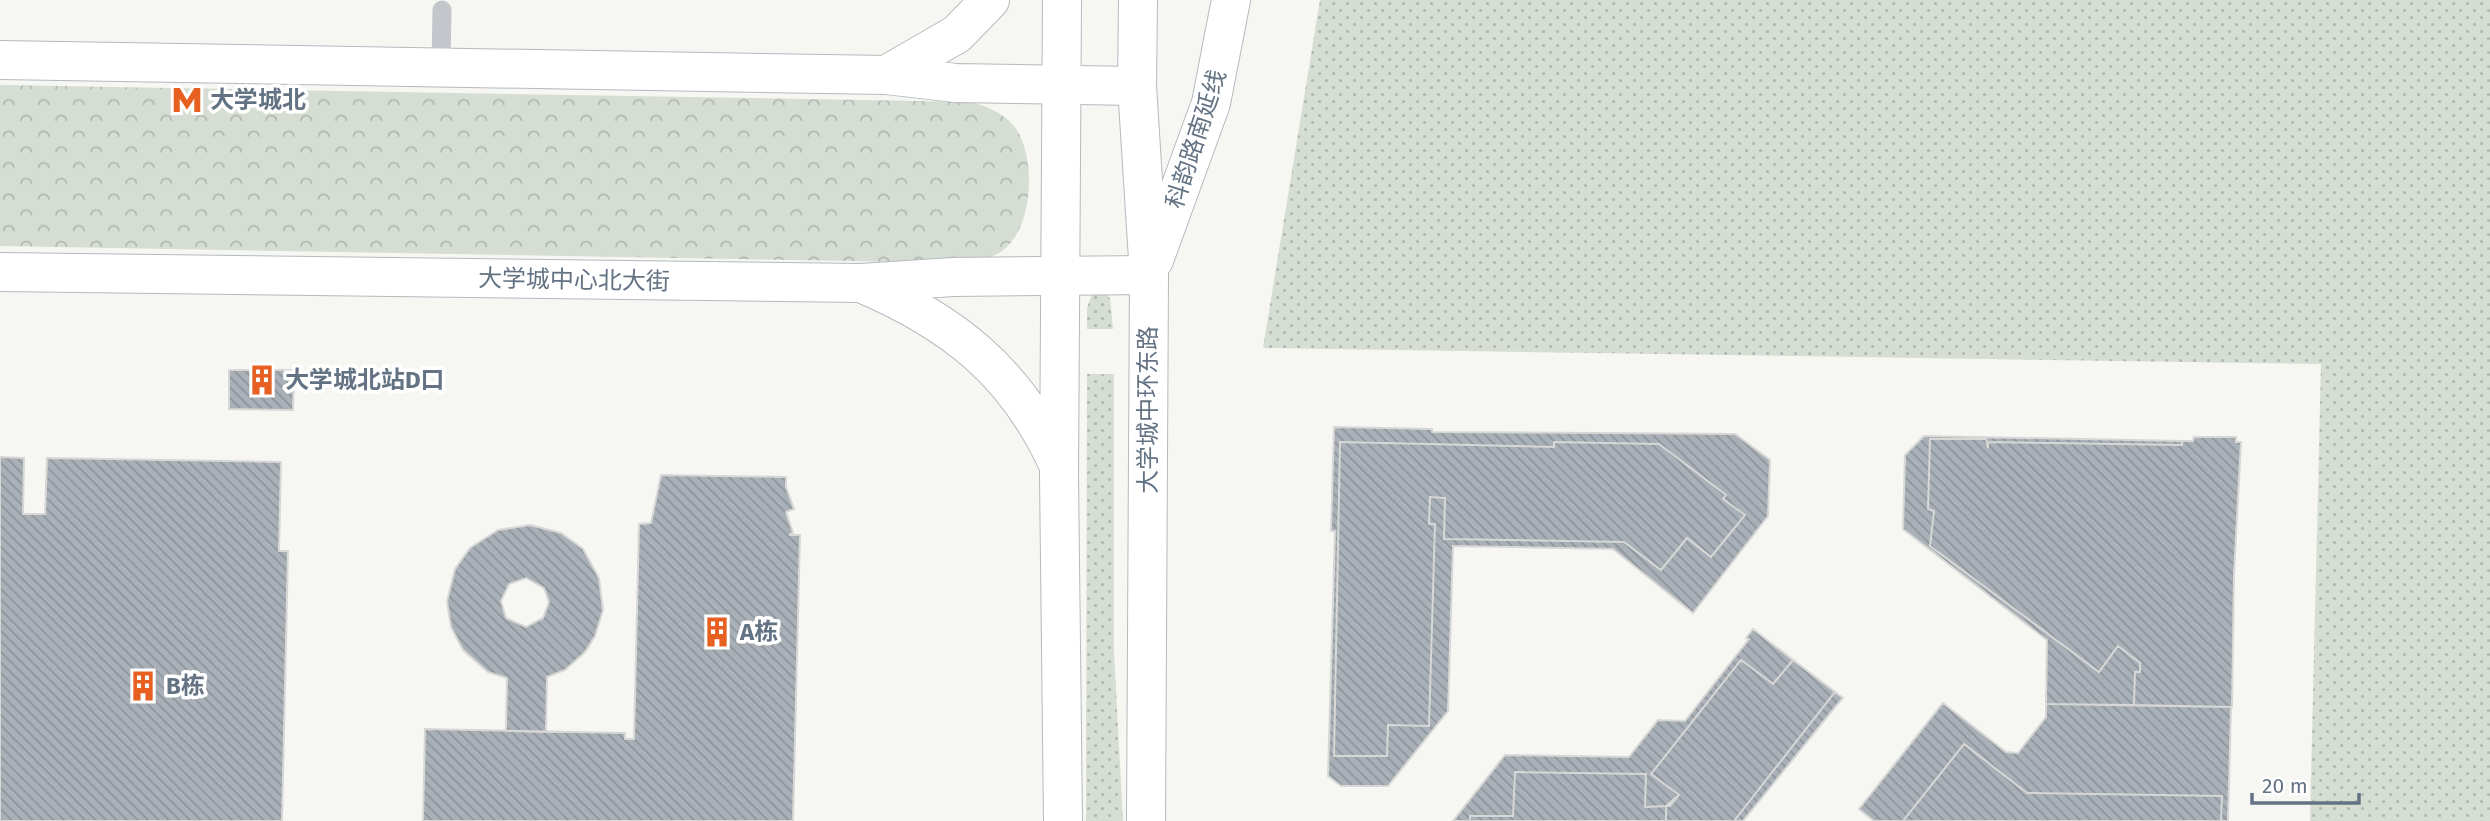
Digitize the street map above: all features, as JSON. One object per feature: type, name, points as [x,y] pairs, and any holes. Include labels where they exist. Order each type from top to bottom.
[{"type":"main road","points":[[886,75],[957,34],[990,0]]},
{"type":"main road","points":[[1062,0],[1059,475],[1063,821]]},
{"type":"main road","name":"大学城中环东路","points":[[1138,0],[1136,86],[1149,275],[1146,821]]},
{"type":"main road","name":"科韵路南延线","points":[[1149,275],[1211,103],[1231,0]]},
{"type":"main road","points":[[0,60],[886,75],[956,83],[1136,86]]},
{"type":"main road","name":"大学城中心北大街","points":[[0,272],[861,283],[953,277],[1149,275]]},
{"type":"main road","points":[[861,283],[909,304],[974,347],[1027,409],[1058,463],[1059,475]]},
{"type":"lane","points":[[441,68],[442,10]]},
{"type":"green space","points":[[1320,0],[2490,0],[2490,821],[2310,821],[2321,364],[1263,348]]},
{"type":"green space","points":[[0,85],[972,102],[995,111],[1014,126],[1026,155],[1029,191],[1021,226],[1013,240],[993,256],[966,263],[0,246]]},
{"type":"green space","points":[[1092,294],[1105,294],[1110,298],[1113,329],[1087,329],[1087,308]]},
{"type":"green space","points":[[1087,374],[1114,374],[1114,652],[1123,821],[1086,821]]},
{"type":"building","name":"大学城北站D口","points":[[229,370],[294,370],[293,410],[229,409]]},
{"type":"building","points":[[1334,427],[1432,429],[1432,432],[1735,434],[1770,460],[1768,516],[1693,613],[1613,549],[1453,546],[1448,711],[1388,786],[1341,786],[1328,776],[1335,531],[1331,531]],"holes":[[[1340,442],[1554,447],[1554,442],[1659,444],[1726,495],[1723,499],[1745,515],[1711,557],[1687,538],[1661,570],[1624,542],[1444,539],[1445,498],[1430,497],[1429,524],[1435,524],[1429,726],[1388,725],[1387,756],[1334,756]]]},
{"type":"building","points":[[1924,436],[2182,441],[2182,445],[1988,442],[1988,448],[1986,439],[1930,439],[1928,509],[1934,511],[1930,546],[2099,672],[2118,646],[2140,663],[2140,672],[2135,672],[2134,705],[2046,704],[2047,640],[1903,529],[1905,455]]},
{"type":"building","points":[[2194,437],[2236,437],[2236,442],[2241,442],[2234,574],[2232,707],[2134,705],[2135,672],[2140,672],[2140,663],[2118,646],[2099,672],[1930,546],[1934,511],[1928,509],[1930,439],[1986,439],[1988,448],[1988,442],[2182,445],[2182,441],[2193,441]]},
{"type":"building","points":[[1340,442],[1554,447],[1554,442],[1659,444],[1726,495],[1723,499],[1745,515],[1711,557],[1687,538],[1661,570],[1624,542],[1444,539],[1445,498],[1430,497],[1429,524],[1435,524],[1429,726],[1388,725],[1387,756],[1334,756]]},
{"type":"building","name":"B栋","points":[[0,457],[24,458],[23,514],[45,514],[47,458],[281,462],[279,551],[288,551],[282,821],[0,821]]},
{"type":"building","name":"A栋","points":[[661,475],[786,477],[786,487],[794,509],[786,512],[793,533],[789,535],[800,535],[793,821],[423,821],[425,729],[625,733],[625,739],[634,739],[639,524],[651,523]]},
{"type":"building","points":[[530,525],[561,533],[583,549],[599,578],[603,610],[595,636],[585,652],[565,670],[547,677],[546,732],[506,731],[507,678],[488,672],[463,650],[451,627],[447,601],[455,569],[470,548],[498,530]],"holes":[[[526,578],[544,588],[549,602],[543,618],[526,627],[506,618],[501,601],[509,584]]]},
{"type":"building","points":[[1753,629],[1793,660],[1773,684],[1741,660],[1651,774],[1679,795],[1670,806],[1645,807],[1646,774],[1515,772],[1513,816],[1470,816],[1470,821],[1453,821],[1505,755],[1629,757],[1658,720],[1685,721],[1749,639],[1746,638]]},
{"type":"building","points":[[1741,660],[1773,684],[1793,660],[1835,692],[1734,821],[1666,821],[1666,806],[1679,795],[1651,774]]},
{"type":"building","points":[[1835,692],[1843,698],[1743,821],[1734,821]]},
{"type":"building","points":[[1943,703],[2006,752],[2018,753],[2046,717],[2046,704],[2231,707],[2228,821],[2221,821],[2222,796],[2027,793],[1964,744],[1903,821],[1874,821],[1859,809]]},
{"type":"building","points":[[1964,744],[2027,793],[2222,796],[2221,821],[1903,821]]},
{"type":"building","points":[[1515,772],[1646,774],[1645,807],[1666,806],[1666,821],[1470,821],[1470,816],[1513,816]]},
{"type":"place","name":"大学城北","points":[[187,100]]},
{"type":"place","name":"大学城北站D口","points":[[262,380]]},
{"type":"place","name":"A栋","points":[[717,632]]},
{"type":"place","name":"B栋","points":[[143,686]]}]
